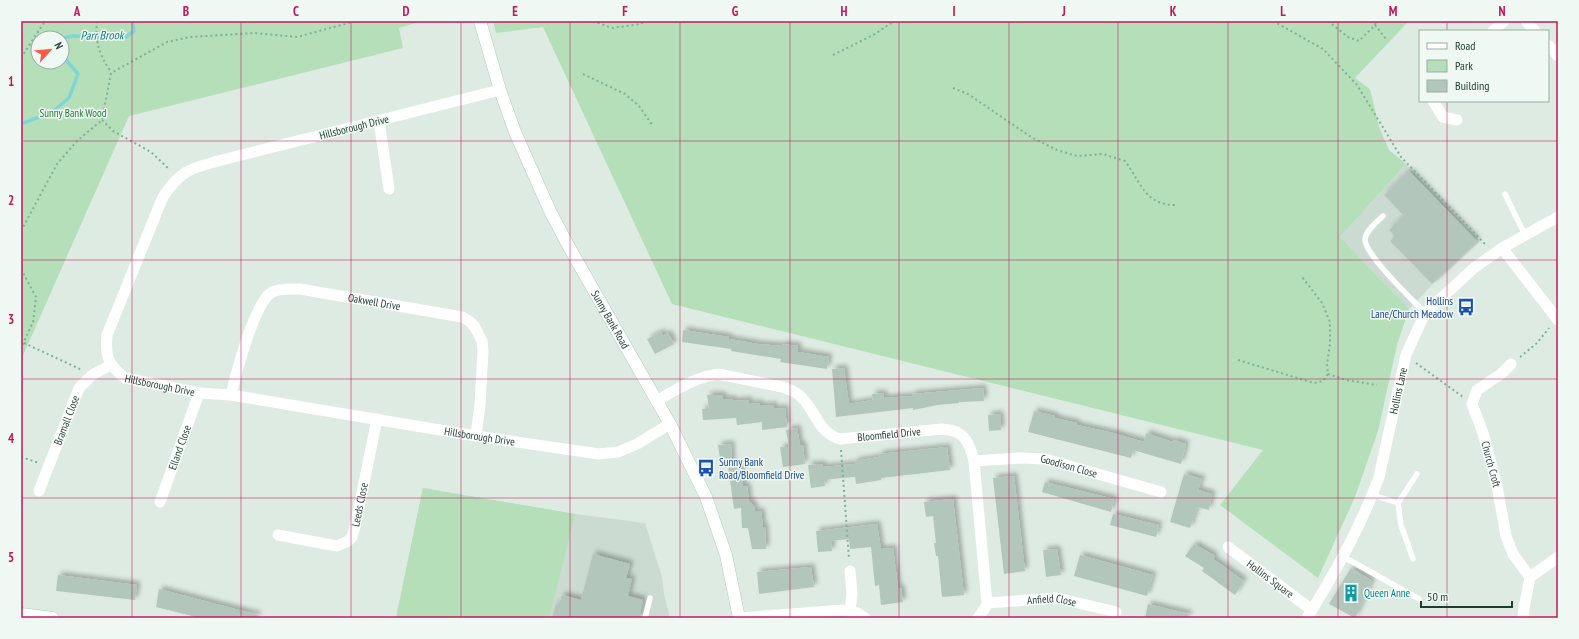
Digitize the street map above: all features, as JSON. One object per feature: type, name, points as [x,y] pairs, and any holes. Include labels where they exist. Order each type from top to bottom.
[{"type":"street","name":"Sunny Bank Road","points":[[480,21],[500,90],[515,132],[550,211],[670,424],[706,497],[726,555],[739,618]]},
{"type":"street","points":[[1494,30],[1504,21]]},
{"type":"street","points":[[1526,21],[1534,30]]},
{"type":"street","points":[[1549,46],[1558,56]]},
{"type":"street","name":"Hillsborough Drive","points":[[500,90],[194,167],[178,177],[162,199],[107,335],[105,350],[107,358],[116,372],[125,378],[199,393],[232,395],[476,436],[599,454],[618,452],[637,444],[670,424]]},
{"type":"street","points":[[1434,102],[1443,117],[1457,120]]},
{"type":"street","points":[[379,121],[389,189]]},
{"type":"street","name":"Hollins Lane","points":[[1309,614],[1344,557],[1373,495],[1379,477],[1406,355],[1425,313],[1474,268],[1498,250],[1558,217]]},
{"type":"street","points":[[1498,250],[1556,317]]},
{"type":"street","name":"Oakwell Drive","points":[[232,395],[240,360],[255,319],[266,298],[277,290],[300,289],[462,317],[469,321],[479,334],[483,351],[480,404],[476,436]]},
{"type":"street","points":[[1472,404],[1477,390],[1501,374],[1511,364]]},
{"type":"street","name":"Bramall Close","points":[[39,491],[79,388],[92,375],[111,365]]},
{"type":"street","points":[[656,401],[696,379],[718,374],[792,390],[800,396],[828,434],[840,438]]},
{"type":"street","name":"Elland Close","points":[[160,502],[199,393]]},
{"type":"street","name":"Church Croft","points":[[1472,404],[1484,433],[1497,486],[1506,536],[1513,554],[1530,577]]},
{"type":"street","name":"Leeds Close","points":[[278,535],[337,546],[348,541],[352,537],[377,419]]},
{"type":"street","name":"Bloomfield Drive","points":[[840,438],[942,429],[952,429],[957,431],[965,438],[974,461],[987,603]]},
{"type":"street","name":"Goodison Close","points":[[974,461],[1020,458],[1044,459],[1161,492]]},
{"type":"street","name":"Hollins Square","points":[[1228,547],[1309,614]]},
{"type":"street","points":[[1523,618],[1530,577],[1558,557]]},
{"type":"street","points":[[850,571],[852,594],[850,611]]},
{"type":"street","name":"Anfield Close","points":[[987,603],[1057,598],[1092,605],[1116,612]]},
{"type":"street","points":[[978,618],[986,608],[987,603]]},
{"type":"street","points":[[739,618],[842,610],[858,613],[866,618]]},
{"type":"street","points":[[21,614],[53,618]]},
{"type":"lane","points":[[1505,194],[1525,235]]},
{"type":"lane","points":[[1383,216],[1366,235],[1365,241],[1369,251],[1382,268],[1425,313]]},
{"type":"lane","points":[[1413,559],[1401,525],[1398,503],[1418,474]]},
{"type":"lane","points":[[1373,495],[1398,503]]},
{"type":"lane","points":[[1344,557],[1419,599]]},
{"type":"lane","points":[[645,618],[650,598]]},
{"type":"path","points":[[21,58],[45,21]]},
{"type":"path","points":[[21,231],[57,164],[77,141],[102,120],[111,72],[102,59],[96,41],[97,21]]},
{"type":"path","points":[[111,72],[167,42],[190,37],[256,33],[298,37],[356,21]]},
{"type":"path","points":[[593,21],[612,28],[641,24],[644,21]]},
{"type":"path","points":[[833,55],[875,34],[894,21]]},
{"type":"path","points":[[1273,21],[1323,49],[1357,85],[1401,157],[1498,250]]},
{"type":"path","points":[[1328,21],[1348,37],[1359,41],[1375,25],[1376,21]]},
{"type":"path","points":[[1375,25],[1386,39]]},
{"type":"path","points":[[583,74],[625,94],[638,106],[654,126]]},
{"type":"path","points":[[953,88],[968,94],[1031,136],[1057,150],[1077,156],[1103,154],[1125,161],[1146,194],[1159,203],[1176,205]]},
{"type":"path","points":[[102,120],[113,131],[151,152],[178,177]]},
{"type":"path","points":[[21,269],[36,297],[33,322],[21,348]]},
{"type":"path","points":[[1238,360],[1314,383],[1323,381],[1328,374],[1327,364],[1330,344],[1330,322],[1322,303],[1302,277]]},
{"type":"path","points":[[1511,364],[1537,343],[1548,331],[1556,317]]},
{"type":"path","points":[[24,342],[92,375]]},
{"type":"path","points":[[1406,355],[1472,404]]},
{"type":"path","points":[[1328,374],[1346,380],[1376,385]]},
{"type":"path","points":[[840,438],[850,571]]},
{"type":"path","points":[[21,457],[49,466]]},
{"type":"shaded area","points":[[1406,164],[1480,241],[1431,286],[1409,309],[1340,237]]},
{"type":"shaded area","points":[[423,488],[575,514],[645,523],[662,577],[664,594],[670,618],[396,618]]},
{"type":"green space","name":"Sunny Bank Wood","points":[[21,21],[422,21],[399,28],[403,48],[129,116],[21,360]]},
{"type":"green space","points":[[493,21],[1409,21],[1355,78],[1370,89],[1379,127],[1389,150],[1406,164],[1340,237],[1409,309],[1397,345],[1378,431],[1355,497],[1318,578],[1220,505],[1263,450],[672,304],[543,27],[496,33]]},
{"type":"green space","points":[[423,488],[575,514],[549,618],[396,618]]},
{"type":"building","points":[[1409,171],[1477,241],[1432,284],[1390,241],[1395,236],[1389,230],[1404,216],[1384,195]]},
{"type":"building","points":[[683,330],[729,337],[729,339],[758,344],[782,346],[783,344],[798,346],[798,352],[829,357],[827,369],[780,362],[781,359],[731,351],[731,349],[682,342]]},
{"type":"building","points":[[661,332],[663,336],[668,333],[674,344],[655,354],[647,339]]},
{"type":"building","points":[[844,368],[849,404],[873,400],[872,394],[883,393],[884,398],[983,388],[984,401],[959,402],[913,410],[913,408],[836,417],[832,369]]},
{"type":"building","points":[[707,395],[723,395],[723,399],[732,399],[733,401],[749,400],[749,404],[760,403],[760,406],[774,405],[774,409],[785,408],[787,427],[762,430],[762,422],[737,425],[736,418],[703,420],[702,409],[709,409]]},
{"type":"building","points":[[1034,411],[1077,423],[1077,425],[1144,442],[1146,433],[1173,442],[1174,440],[1186,444],[1181,464],[1133,450],[1131,458],[1028,432]]},
{"type":"building","points":[[1000,414],[1001,430],[989,431],[988,415]]},
{"type":"building","points":[[797,428],[800,445],[803,445],[805,464],[783,467],[780,447],[789,447],[786,430]]},
{"type":"building","points":[[731,444],[732,465],[740,464],[743,486],[747,486],[749,501],[754,506],[755,512],[761,511],[763,527],[765,527],[766,549],[752,549],[748,528],[742,528],[741,508],[734,509],[728,466],[721,466],[718,445]]},
{"type":"building","points":[[947,447],[950,470],[881,478],[881,480],[856,484],[855,477],[824,480],[825,486],[811,488],[808,465],[822,464],[823,467],[854,464],[854,461],[880,457],[879,454]]},
{"type":"building","points":[[1184,474],[1202,479],[1198,490],[1212,494],[1209,510],[1197,507],[1190,528],[1170,522]]},
{"type":"building","points":[[1014,476],[1025,571],[1004,574],[993,478]]},
{"type":"building","points":[[1045,482],[1114,499],[1111,512],[1042,492]]},
{"type":"building","points":[[953,499],[964,595],[942,597],[938,556],[936,556],[934,543],[936,543],[933,516],[926,517],[924,502]]},
{"type":"building","points":[[1113,514],[1159,525],[1156,537],[1110,525]]},
{"type":"building","points":[[877,524],[881,549],[893,548],[898,588],[901,588],[903,602],[881,605],[879,585],[875,586],[871,547],[850,549],[849,539],[831,541],[832,551],[818,552],[816,531]]},
{"type":"building","points":[[1194,544],[1215,556],[1213,559],[1244,581],[1235,595],[1202,571],[1204,568],[1185,556]]},
{"type":"building","points":[[1057,549],[1061,575],[1046,577],[1043,550]]},
{"type":"building","points":[[593,554],[630,564],[626,578],[632,579],[628,596],[643,600],[639,618],[552,618],[556,604],[559,605],[562,595],[581,600]]},
{"type":"building","points":[[1080,555],[1153,575],[1147,596],[1074,576]]},
{"type":"building","points":[[811,567],[814,587],[759,594],[757,572]]},
{"type":"building","name":"Queen Anne","points":[[1351,568],[1372,581],[1355,618],[1329,604]]},
{"type":"building","points":[[58,575],[137,585],[135,600],[56,591]]},
{"type":"building","points":[[159,589],[258,615],[257,618],[200,618],[156,607]]},
{"type":"building","points":[[1148,604],[1189,614],[1188,618],[1145,618]]},
{"type":"waterway","name":"Parr Brook","points":[[70,37],[126,37],[134,31],[132,21]]},
{"type":"waterway","name":"Parr Brook","points":[[21,124],[52,112],[69,98],[78,74],[70,64]]},
{"type":"place","name":"Hollins Lane/Church Meadow","points":[[1466,307]]},
{"type":"place","name":"Sunny Bank Road/Bloomfield Drive","points":[[706,468]]},
{"type":"place","name":"Queen Anne","points":[[1351,593]]}]
